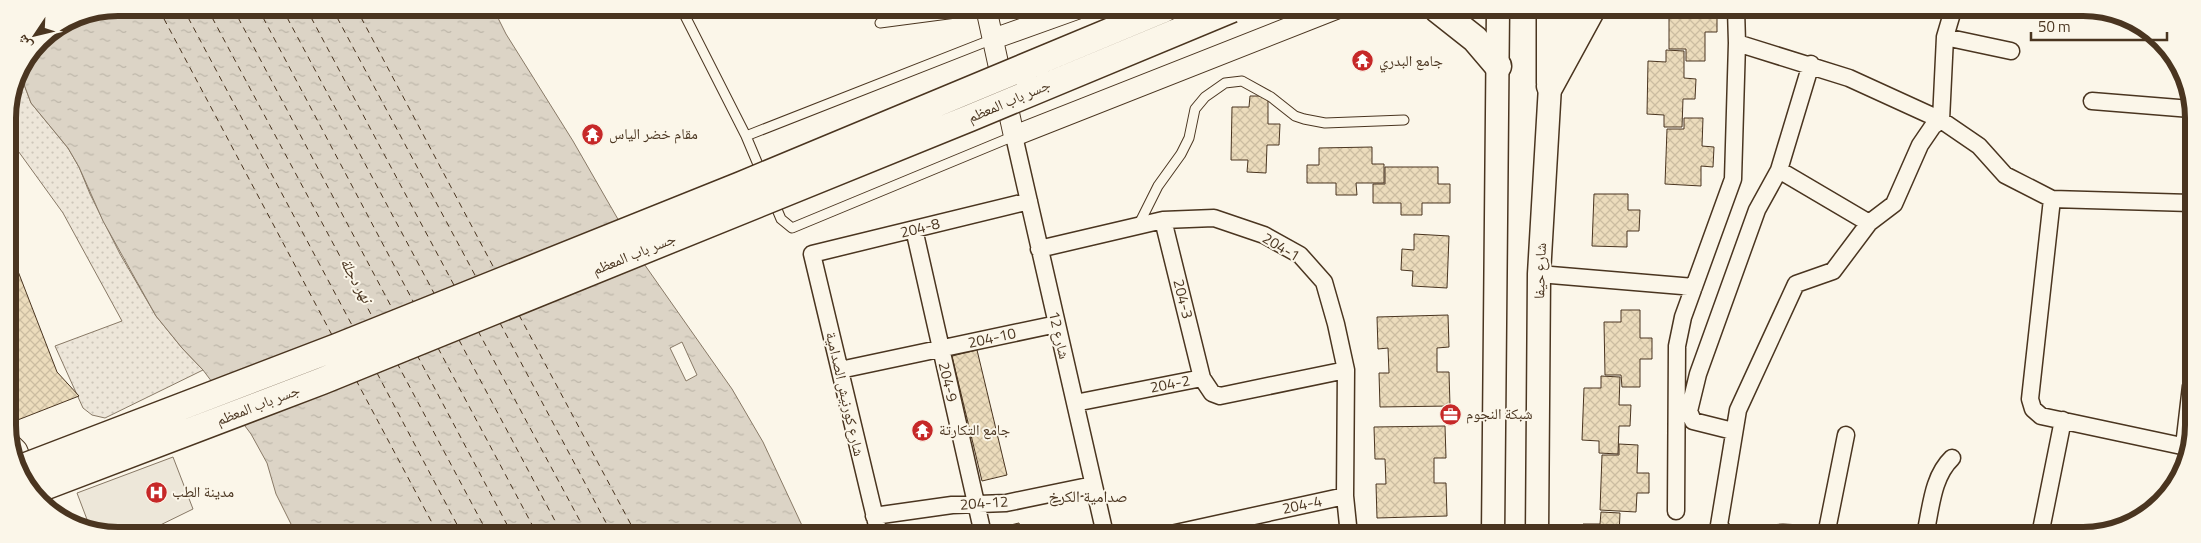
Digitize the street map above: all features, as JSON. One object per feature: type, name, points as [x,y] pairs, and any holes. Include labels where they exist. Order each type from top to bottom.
[{"type":"main road","name":"جسر باب المعظم","points":[[26,466],[338,347],[732,189],[1147,16]]},
{"type":"main road","name":"جسر باب المعظم","points":[[40,490],[322,381],[970,118],[1215,16]]},
{"type":"main road","points":[[1446,16],[1475,39],[1498,66]]},
{"type":"main road","points":[[1493,527],[1498,16]]},
{"type":"main road","points":[[1550,16],[1550,86]]},
{"type":"main road","name":"شارع حيفا","points":[[1537,527],[1539,274],[1550,86],[1565,16]]},
{"type":"main road","points":[[1550,86],[1588,16]]},
{"type":"street","points":[[988,16],[1014,136],[1318,16]]},
{"type":"street","points":[[993,39],[1055,16]]},
{"type":"street","points":[[1676,511],[1676,353],[1683,316],[1733,179],[1736,16]]},
{"type":"street","points":[[1941,120],[1945,37],[1951,16]]},
{"type":"street","points":[[1945,37],[2010,51]]},
{"type":"street","points":[[1736,43],[1811,64],[1849,78],[1941,120],[1979,146],[2005,175],[2052,199],[2185,203]]},
{"type":"street","points":[[1733,431],[1692,421],[1689,411],[1698,374],[1743,246],[1757,210],[1779,170],[1811,64]]},
{"type":"street","points":[[2092,101],[2184,108]]},
{"type":"street","points":[[1720,527],[1719,525],[1733,431],[1745,394],[1769,348],[1796,284],[1833,271],[1869,223],[1894,204],[1920,145],[1933,126],[1941,120]]},
{"type":"street","name":"شارع 12","points":[[1014,136],[1103,527]]},
{"type":"street","points":[[1779,170],[1869,223]]},
{"type":"street","points":[[2052,199],[2030,400],[2033,409],[2041,416],[2183,446]]},
{"type":"street","name":"204-8","points":[[812,254],[1029,202]]},
{"type":"street","name":"204-1","points":[[1040,249],[1163,220],[1214,218],[1264,234],[1300,255],[1324,282],[1346,370],[1345,496],[1348,527]]},
{"type":"street","name":"204-3","points":[[1163,220],[1202,378]]},
{"type":"street","name":"204-9","points":[[914,229],[982,527]]},
{"type":"street","name":"شارع كورنيش الصدامية","points":[[812,254],[877,527]]},
{"type":"street","points":[[1539,274],[1694,287]]},
{"type":"street","name":"204-10","points":[[840,370],[1057,324]]},
{"type":"street","name":"204-2","points":[[1075,403],[1202,378],[1212,393],[1220,396],[1346,370]]},
{"type":"street","points":[[2042,527],[2063,420]]},
{"type":"street","points":[[1828,527],[1846,435]]},
{"type":"street","points":[[1927,527],[1941,468],[1952,458]]},
{"type":"street","name":"204-12","points":[[874,516],[952,505],[977,506],[1006,503],[1094,485]]},
{"type":"street","name":"204-4","points":[[1236,527],[1345,496]]},
{"type":"lane","points":[[684,16],[746,136],[781,219],[792,228],[1014,136]]},
{"type":"lane","points":[[880,23],[933,16]]},
{"type":"lane","points":[[746,136],[993,39]]},
{"type":"lane","points":[[1138,226],[1158,186],[1182,154],[1189,138],[1195,109],[1205,97],[1225,83],[1242,81],[1271,96],[1295,116],[1304,119],[1324,123],[1404,120]]},
{"type":"shaded area","points":[[23,82],[31,103],[68,148],[79,167],[90,194],[120,254],[156,316],[203,370],[105,418],[92,415],[83,408],[55,346],[122,321],[63,213],[16,148],[16,112]]},
{"type":"shaded area","name":"مدينة الطب","points":[[173,457],[193,509],[156,527],[105,526],[88,522],[77,493]]},
{"type":"water","name":"نهر دجلة","points":[[112,16],[497,16],[506,34],[573,141],[642,261],[732,389],[763,442],[803,527],[292,527],[276,494],[267,463],[251,434],[203,370],[156,316],[103,221],[79,167],[68,148],[31,103],[23,82],[34,60],[60,60],[60,35],[79,24],[98,18]]},
{"type":"pier","points":[[682,342],[697,375],[686,381],[670,348]]},
{"type":"building","points":[[1669,16],[1717,16],[1717,32],[1705,32],[1705,61],[1686,61],[1686,49],[1669,49]]},
{"type":"building","points":[[1666,50],[1684,51],[1684,78],[1696,79],[1695,99],[1683,99],[1682,127],[1664,127],[1664,115],[1647,114],[1648,61],[1666,62]]},
{"type":"building","points":[[1250,96],[1268,96],[1268,124],[1280,124],[1279,145],[1267,145],[1266,173],[1247,172],[1248,160],[1231,160],[1232,107],[1249,107]]},
{"type":"building","points":[[1684,118],[1703,118],[1702,146],[1714,147],[1713,167],[1701,166],[1701,186],[1665,184],[1667,129],[1684,129]]},
{"type":"building","points":[[1372,147],[1372,164],[1384,164],[1384,183],[1356,183],[1357,195],[1336,195],[1336,183],[1307,183],[1307,165],[1319,165],[1319,148]]},
{"type":"building","points":[[1385,167],[1438,167],[1438,184],[1450,184],[1450,203],[1422,203],[1422,215],[1401,215],[1401,203],[1373,203],[1373,184],[1385,184]]},
{"type":"building","points":[[1594,194],[1628,194],[1628,210],[1640,210],[1639,231],[1627,231],[1627,247],[1592,246]]},
{"type":"building","points":[[1414,234],[1449,236],[1447,288],[1412,286],[1413,271],[1401,270],[1402,249],[1414,250]]},
{"type":"building","points":[[16,266],[57,372],[79,396],[16,421]]},
{"type":"building","points":[[1621,310],[1640,310],[1640,338],[1652,338],[1652,359],[1640,359],[1640,387],[1622,387],[1621,375],[1605,375],[1604,322],[1621,322]]},
{"type":"building","points":[[1448,315],[1449,347],[1437,348],[1437,372],[1449,372],[1450,406],[1380,407],[1379,373],[1389,373],[1388,348],[1378,349],[1377,317]]},
{"type":"building","points":[[977,350],[1007,475],[982,481],[952,356]]},
{"type":"building","points":[[1601,376],[1620,377],[1619,405],[1631,405],[1630,426],[1619,426],[1618,454],[1599,453],[1599,441],[1582,440],[1584,388],[1601,388]]},
{"type":"building","points":[[1445,426],[1446,458],[1434,458],[1434,483],[1446,483],[1447,516],[1377,518],[1376,484],[1386,484],[1385,459],[1375,459],[1374,427]]},
{"type":"building","points":[[1619,444],[1638,445],[1637,473],[1649,473],[1649,493],[1637,493],[1636,512],[1600,510],[1602,455],[1619,455]]},
{"type":"building","points":[[1601,512],[1620,513],[1619,527],[1583,527],[1583,524],[1600,524]]},
{"type":"building","points":[[1019,523],[1020,527],[1002,527]]},
{"type":"ferry route","points":[[163,16],[332,335]]},
{"type":"ferry route","points":[[187,16],[353,327]]},
{"type":"ferry route","points":[[211,16],[373,318]]},
{"type":"ferry route","points":[[237,16],[393,310]]},
{"type":"ferry route","points":[[262,16],[414,303]]},
{"type":"ferry route","points":[[286,16],[435,295]]},
{"type":"ferry route","points":[[310,16],[455,287]]},
{"type":"ferry route","points":[[336,16],[476,277]]},
{"type":"ferry route","points":[[360,16],[495,270]]},
{"type":"ferry route","points":[[519,315],[632,527]]},
{"type":"ferry route","points":[[500,323],[608,527]]},
{"type":"ferry route","points":[[478,331],[583,527]]},
{"type":"ferry route","points":[[459,340],[558,527]]},
{"type":"ferry route","points":[[438,348],[533,527]]},
{"type":"ferry route","points":[[417,355],[508,527]]},
{"type":"ferry route","points":[[397,363],[484,527]]},
{"type":"ferry route","points":[[377,373],[458,527]]},
{"type":"ferry route","points":[[356,380],[434,527]]},
{"type":"place","name":"جامع البدري","points":[[1363,61]]},
{"type":"place","name":"مقام خضر الياس","points":[[593,134]]},
{"type":"place","name":"شبكة النجوم","points":[[1450,414]]},
{"type":"place","name":"جامع التكارتة","points":[[923,430]]},
{"type":"place","name":"مدينة الطب","points":[[156,492]]},
{"type":"district","name":"صدامية الكرخ","points":[[1088,496]]}]
